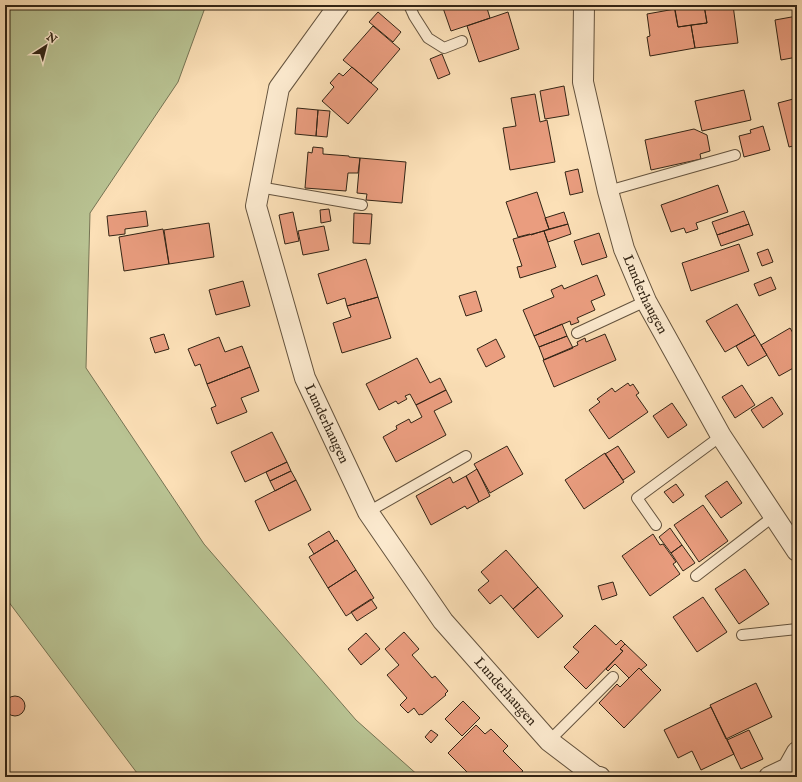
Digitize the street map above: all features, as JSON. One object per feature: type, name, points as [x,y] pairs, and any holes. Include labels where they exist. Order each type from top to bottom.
[{"type":"street","name":"Lunderhaugen","points":[[339,5],[279,88],[256,206],[305,378],[368,512],[443,621],[549,741],[595,776],[600,777]]},
{"type":"street","name":"Lunderhaugen","points":[[584,5],[583,82],[608,191],[624,249],[646,302],[721,436],[797,551]]},
{"type":"street","points":[[769,777],[793,766]]},
{"type":"lane","points":[[409,5],[428,38],[444,48],[462,41]]},
{"type":"lane","points":[[608,191],[735,155]]},
{"type":"lane","points":[[259,187],[362,205]]},
{"type":"lane","points":[[577,332],[646,302]]},
{"type":"lane","points":[[656,525],[637,498],[721,436]]},
{"type":"lane","points":[[368,512],[466,456]]},
{"type":"lane","points":[[696,576],[774,516]]},
{"type":"lane","points":[[742,635],[797,629]]},
{"type":"lane","points":[[549,741],[613,677]]},
{"type":"green space","points":[[5,5],[206,5],[178,82],[90,213],[86,368],[204,544],[356,720],[420,777],[140,777],[5,597]]},
{"type":"building","points":[[442,5],[486,5],[490,18],[451,31]]},
{"type":"building","points":[[704,5],[707,23],[678,27],[674,6]]},
{"type":"building","points":[[704,5],[733,5],[738,43],[695,48],[691,25],[707,23]]},
{"type":"building","points":[[675,9],[678,27],[691,25],[695,48],[650,56],[647,37],[650,36],[647,14]]},
{"type":"building","points":[[378,12],[401,32],[393,42],[369,22]]},
{"type":"building","points":[[508,12],[519,49],[479,62],[467,26]]},
{"type":"building","points":[[797,16],[797,57],[781,60],[775,20]]},
{"type":"building","points":[[373,26],[400,49],[371,83],[343,60]]},
{"type":"building","points":[[442,54],[450,74],[438,79],[430,59]]},
{"type":"building","points":[[352,67],[378,89],[348,124],[322,101],[334,87],[330,83],[339,73],[343,76]]},
{"type":"building","points":[[564,86],[569,115],[545,119],[540,91]]},
{"type":"building","points":[[744,90],[751,120],[702,131],[695,101]]},
{"type":"building","points":[[535,94],[540,122],[547,120],[555,162],[510,170],[503,128],[516,126],[511,98]]},
{"type":"building","points":[[797,98],[797,145],[789,147],[778,103]]},
{"type":"building","points":[[297,108],[318,110],[316,136],[295,134]]},
{"type":"building","points":[[318,110],[330,111],[327,137],[316,136]]},
{"type":"building","points":[[763,126],[770,150],[744,157],[739,136],[751,133],[750,130]]},
{"type":"building","points":[[694,129],[707,135],[710,151],[700,154],[701,159],[651,170],[645,140]]},
{"type":"building","points":[[313,147],[323,148],[323,154],[360,158],[358,173],[348,173],[346,191],[305,188],[308,152],[312,153]]},
{"type":"building","points":[[360,158],[406,162],[402,203],[366,200],[367,194],[357,193]]},
{"type":"building","points":[[578,169],[583,192],[570,195],[565,172]]},
{"type":"building","points":[[718,185],[728,212],[696,223],[698,229],[686,233],[684,228],[671,232],[661,205]]},
{"type":"building","points":[[537,192],[549,229],[531,235],[518,237],[506,202]]},
{"type":"building","points":[[329,209],[331,221],[321,223],[320,210]]},
{"type":"building","points":[[146,211],[148,226],[125,229],[125,234],[109,236],[107,216]]},
{"type":"building","points":[[744,211],[749,224],[717,235],[712,222]]},
{"type":"building","points":[[293,212],[299,241],[285,244],[279,215]]},
{"type":"building","points":[[564,212],[568,224],[549,229],[545,218]]},
{"type":"building","points":[[354,213],[372,214],[370,244],[353,243]]},
{"type":"building","points":[[209,223],[214,257],[169,264],[164,230]]},
{"type":"building","points":[[568,224],[571,234],[548,242],[544,231]]},
{"type":"building","points":[[749,224],[753,235],[721,246],[717,235]]},
{"type":"building","points":[[324,226],[329,250],[303,255],[298,231]]},
{"type":"building","points":[[163,229],[169,264],[124,271],[119,237]]},
{"type":"building","points":[[544,231],[556,267],[520,278],[517,267],[522,266],[513,239]]},
{"type":"building","points":[[599,233],[607,257],[582,265],[574,241]]},
{"type":"building","points":[[739,244],[749,271],[691,291],[682,263]]},
{"type":"building","points":[[768,249],[773,262],[762,266],[757,253]]},
{"type":"building","points":[[366,259],[378,297],[347,306],[345,298],[327,304],[318,274]]},
{"type":"building","points":[[597,275],[605,295],[591,301],[595,310],[577,318],[579,322],[571,325],[570,321],[534,336],[523,310],[554,297],[551,290],[562,285],[564,289]]},
{"type":"building","points":[[771,277],[776,289],[759,296],[754,284]]},
{"type":"building","points":[[243,281],[250,306],[216,315],[209,290]]},
{"type":"building","points":[[476,291],[482,311],[466,316],[459,296]]},
{"type":"building","points":[[378,297],[391,338],[342,353],[333,323],[351,317],[347,306]]},
{"type":"building","points":[[737,304],[755,335],[725,352],[706,321]]},
{"type":"building","points":[[562,324],[567,336],[539,347],[534,336]]},
{"type":"building","points":[[790,328],[797,340],[797,366],[779,376],[761,345]]},
{"type":"building","points":[[164,334],[169,349],[155,353],[150,338]]},
{"type":"building","points":[[605,334],[616,360],[554,387],[543,360],[578,345],[577,342],[585,338],[586,342]]},
{"type":"building","points":[[755,335],[767,355],[748,366],[736,346]]},
{"type":"building","points":[[567,336],[573,348],[544,360],[539,347]]},
{"type":"building","points":[[219,337],[225,352],[242,346],[250,367],[207,384],[200,364],[195,366],[188,349]]},
{"type":"building","points":[[496,339],[505,357],[486,367],[477,349]]},
{"type":"building","points":[[417,358],[430,383],[440,378],[446,390],[416,405],[410,394],[405,396],[407,399],[398,404],[396,401],[379,410],[366,384]]},
{"type":"building","points":[[250,367],[259,391],[241,398],[247,412],[217,424],[211,408],[216,406],[207,384]]},
{"type":"building","points":[[628,383],[630,386],[633,384],[639,393],[636,395],[648,412],[609,439],[589,410],[600,402],[597,399],[612,388],[615,392]]},
{"type":"building","points":[[742,385],[755,405],[735,418],[722,397]]},
{"type":"building","points":[[446,390],[452,402],[434,411],[446,435],[396,462],[383,437],[397,429],[396,426],[409,419],[411,423],[422,417],[416,405]]},
{"type":"building","points":[[772,397],[783,414],[763,428],[751,410]]},
{"type":"building","points":[[672,403],[687,425],[668,438],[653,416]]},
{"type":"building","points":[[272,432],[287,462],[245,482],[231,452]]},
{"type":"building","points":[[507,446],[523,474],[490,493],[474,464]]},
{"type":"building","points":[[618,446],[635,472],[623,480],[605,454]]},
{"type":"building","points":[[605,453],[624,482],[584,509],[565,480]]},
{"type":"building","points":[[287,462],[291,471],[270,481],[266,472]]},
{"type":"building","points":[[477,469],[490,496],[479,502],[466,476]]},
{"type":"building","points":[[291,471],[296,480],[275,491],[270,481]]},
{"type":"building","points":[[466,476],[479,502],[467,509],[465,506],[431,525],[416,496],[450,477],[453,483]]},
{"type":"building","points":[[296,480],[311,510],[269,531],[255,501]]},
{"type":"building","points":[[727,481],[742,503],[721,518],[705,496]]},
{"type":"building","points":[[676,484],[684,495],[673,503],[664,492]]},
{"type":"building","points":[[703,505],[728,541],[699,562],[674,525]]},
{"type":"building","points":[[670,528],[682,545],[671,553],[659,537]]},
{"type":"building","points":[[329,531],[335,541],[314,554],[308,544]]},
{"type":"building","points":[[653,534],[660,545],[663,544],[676,562],[673,564],[680,574],[650,596],[622,556]]},
{"type":"building","points":[[337,540],[356,570],[328,588],[309,557]]},
{"type":"building","points":[[682,545],[695,563],[683,571],[671,553]]},
{"type":"building","points":[[506,550],[538,587],[513,609],[501,595],[490,604],[478,590],[489,581],[481,572]]},
{"type":"building","points":[[745,569],[769,604],[739,624],[715,589]]},
{"type":"building","points":[[356,570],[374,598],[346,616],[328,588]]},
{"type":"building","points":[[613,582],[617,595],[602,600],[598,586]]},
{"type":"building","points":[[538,587],[563,616],[538,638],[513,609]]},
{"type":"building","points":[[703,597],[727,632],[697,652],[673,617]]},
{"type":"building","points":[[371,599],[377,608],[357,621],[351,612]]},
{"type":"building","points":[[595,625],[616,645],[621,640],[625,644],[620,649],[623,651],[586,689],[564,667],[579,652],[573,647]]},
{"type":"building","points":[[404,632],[419,649],[412,655],[432,678],[435,676],[448,691],[445,694],[446,695],[422,715],[419,715],[414,708],[408,713],[400,705],[407,698],[387,675],[399,665],[385,649]]},
{"type":"building","points":[[366,633],[380,649],[361,665],[348,649]]},
{"type":"building","points":[[625,644],[647,665],[641,670],[639,668],[629,678],[615,664],[608,671],[606,669],[623,651],[620,649]]},
{"type":"building","points":[[639,668],[661,690],[624,728],[599,703],[617,684],[620,687]]},
{"type":"building","points":[[756,683],[772,717],[726,739],[710,705]]},
{"type":"building","points":[[15,696],[22,699],[25,706],[22,713],[15,716],[8,713],[5,706],[8,699]]},
{"type":"building","points":[[463,701],[480,718],[462,736],[445,719]]},
{"type":"building","points":[[711,707],[734,754],[701,770],[692,751],[678,758],[664,730]]},
{"type":"building","points":[[476,725],[485,734],[491,729],[508,746],[503,751],[523,771],[516,777],[472,777],[448,753]]},
{"type":"building","points":[[431,730],[438,735],[431,743],[425,737]]},
{"type":"building","points":[[749,730],[763,759],[741,769],[727,740]]}]
